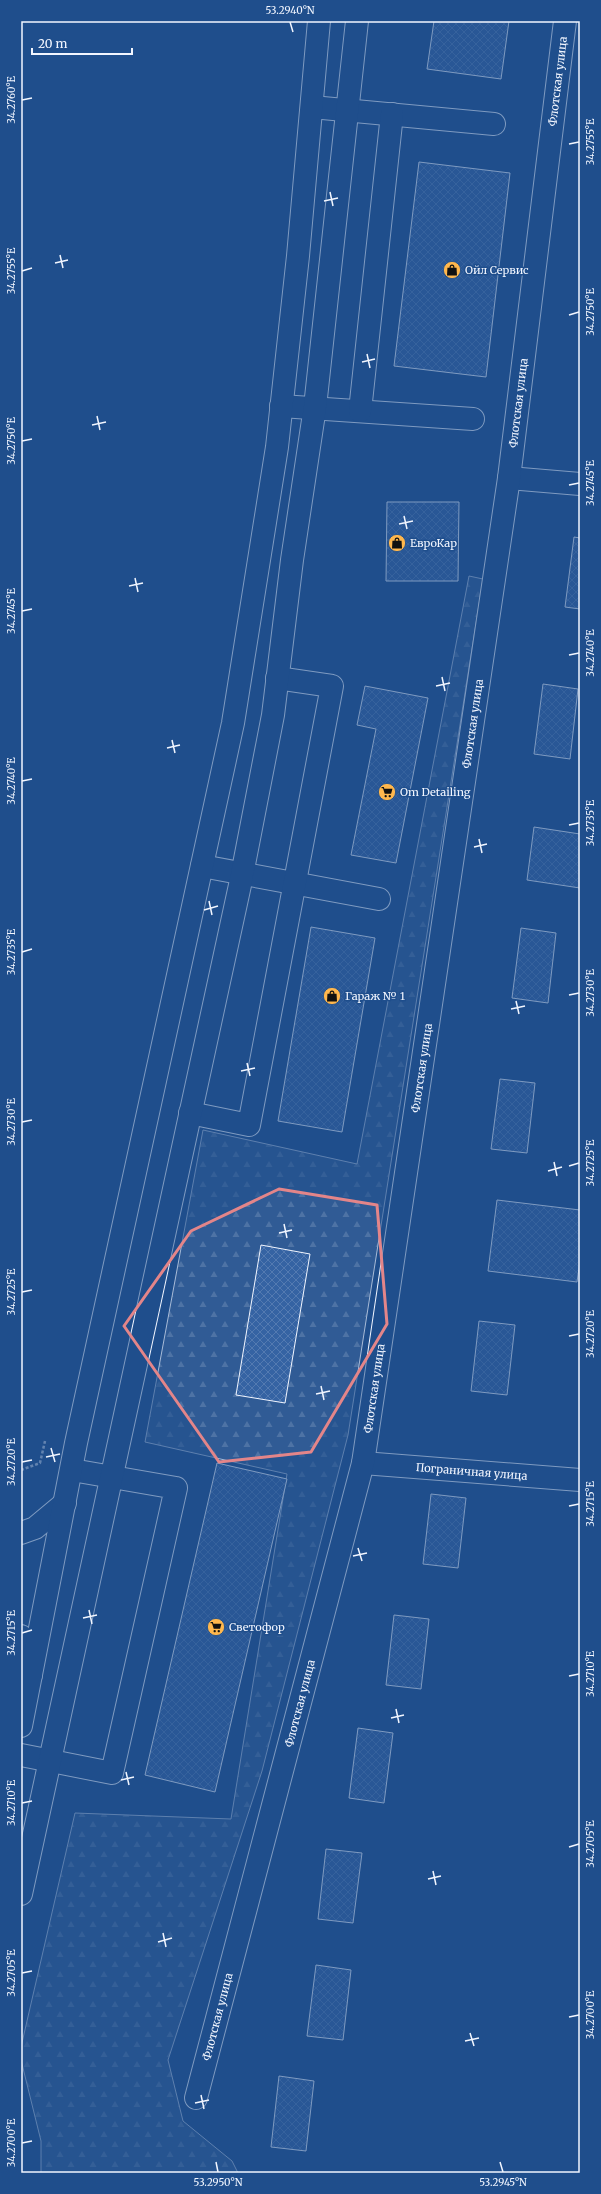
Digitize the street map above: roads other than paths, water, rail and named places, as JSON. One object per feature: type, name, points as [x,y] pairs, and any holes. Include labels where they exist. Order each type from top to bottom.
[{"type":"main road","points":[[21,1726],[65,1503],[233,723],[277,448],[312,107],[319,21]]},
{"type":"main road","points":[[21,1894],[242,874],[273,715],[314,407],[357,21]]},
{"type":"main road","name":"Флотская улица","points":[[196,2098],[363,1463],[509,478],[565,21]]},
{"type":"main road","points":[[312,107],[494,124]]},
{"type":"main road","points":[[360,411],[392,114]]},
{"type":"main road","points":[[281,406],[473,418]]},
{"type":"main road","points":[[509,478],[580,484]]},
{"type":"main road","points":[[190,1113],[249,1125],[332,686],[277,678]]},
{"type":"main road","points":[[202,866],[379,899]]},
{"type":"main road","name":"Пограничная улица","points":[[363,1463],[580,1480]]},
{"type":"main road","points":[[21,1755],[112,1774],[176,1488],[72,1470]]},
{"type":"main road","points":[[21,1533],[35,1528],[65,1503]]},
{"type":"main road","points":[[21,1636],[31,1675]]},
{"type":"place","name":"Ойл Сервис","points":[[452,270]]},
{"type":"place","name":"ЕвроКар","points":[[397,543]]},
{"type":"place","name":"Om Detailing","points":[[387,792]]},
{"type":"place","name":"Гараж № 1","points":[[332,996]]},
{"type":"place","name":"Светофор","points":[[216,1627]]}]
